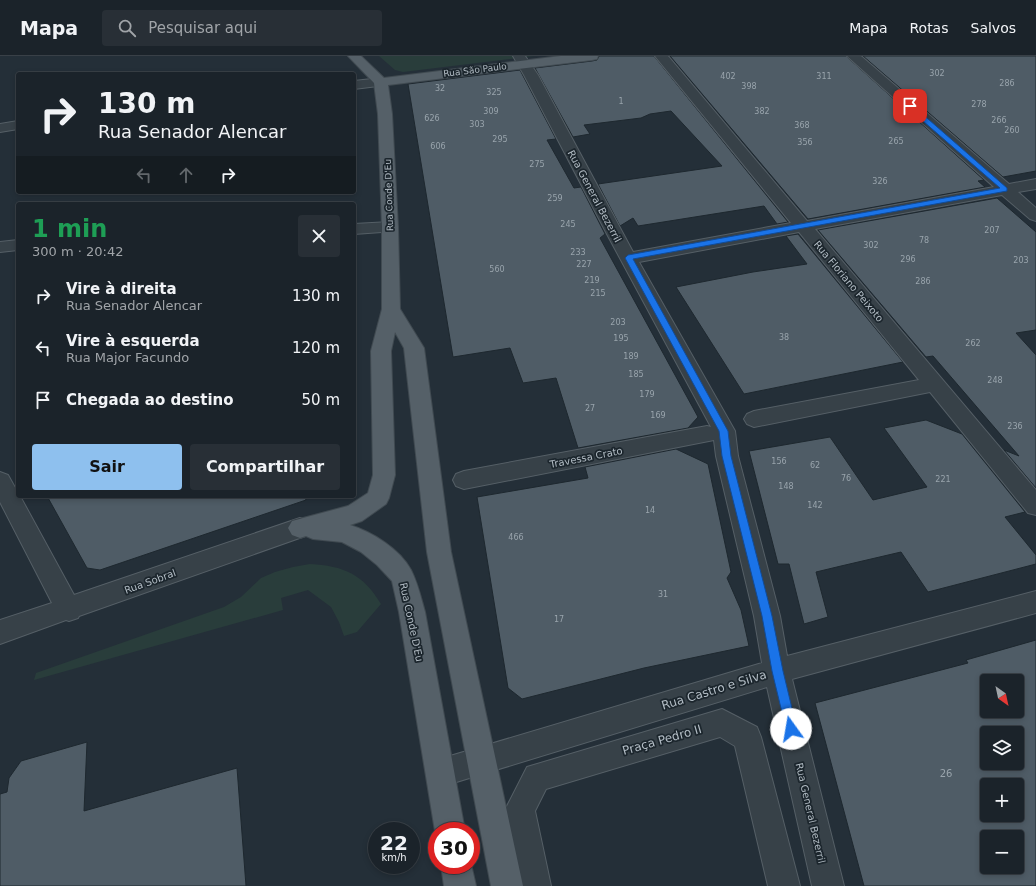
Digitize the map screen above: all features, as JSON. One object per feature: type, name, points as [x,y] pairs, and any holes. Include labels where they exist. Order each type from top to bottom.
[{"type":"main road","points":[[354,56],[381,82]]},
{"type":"main road","name":"Rua São Paulo","points":[[381,82],[521,60],[592,56]]},
{"type":"main road","name":"Rua Conde D'Eu","points":[[300,528],[354,514],[378,498],[384,475],[381,351],[390,309],[390,227],[384,100],[381,82]]},
{"type":"main road","points":[[390,309],[414,348],[439,552],[507,886]]},
{"type":"main road","name":"Rua Conde D'Eu","points":[[300,528],[326,529],[347,534],[372,547],[392,564],[402,576],[412,612],[448,822]]},
{"type":"main road","points":[[458,874],[460,886]]},
{"type":"street","name":"Rua Floriano Peixoto","points":[[661,56],[802,227],[936,384],[1036,506]]},
{"type":"street","points":[[853,56],[1036,216]]},
{"type":"street","name":"Rua General Bezerril","points":[[521,60],[724,431],[727,456],[767,616],[777,671],[828,886]]},
{"type":"street","points":[[356,85],[381,82]]},
{"type":"street","points":[[0,128],[16,125]]},
{"type":"street","points":[[628,258],[1036,184]]},
{"type":"street","points":[[356,229],[390,227]]},
{"type":"street","points":[[0,247],[16,245]]},
{"type":"street","points":[[754,419],[936,384]]},
{"type":"street","name":"Travessa Crato","points":[[464,480],[707,434]]},
{"type":"street","points":[[0,481],[69,610]]},
{"type":"street","name":"Rua Sobral","points":[[0,632],[69,610],[300,528]]},
{"type":"street","name":"Rua Castro e Silva","points":[[440,773],[777,671],[1036,602]]},
{"type":"street","name":"Praça Pedro II","points":[[536,886],[520,810],[537,777],[722,723],[747,737],[784,886]]},
{"type":"green space","points":[[379,56],[534,56],[403,72],[395,70]]},
{"type":"green space","points":[[310,564],[333,567],[352,574],[367,585],[381,604],[357,632],[344,636],[331,607],[308,590],[281,598],[283,610],[34,680],[36,673],[224,607],[241,597],[261,578],[275,572]]},
{"type":"building","points":[[599,56],[654,56],[788,222],[777,224],[764,206],[638,226],[633,218],[620,226],[598,184],[722,166],[671,111],[650,114],[641,118],[584,125],[590,134],[573,137],[535,68],[592,61],[597,60]]},
{"type":"building","points":[[670,56],[846,56],[984,180],[978,181],[985,187],[808,219]]},
{"type":"building","points":[[863,56],[1036,56],[1036,171],[1003,177]]},
{"type":"building","points":[[520,70],[556,139],[547,140],[574,188],[581,187],[605,234],[600,238],[698,417],[688,428],[578,448],[556,378],[523,383],[510,348],[453,357],[408,84]]},
{"type":"building","points":[[997,198],[1036,232],[1036,330],[1016,333],[1036,355],[1036,488],[1004,450],[1019,456],[933,356],[926,357],[818,230]]},
{"type":"building","points":[[798,234],[903,362],[744,394],[676,287],[753,272],[807,264],[786,236]]},
{"type":"building","points":[[926,420],[962,434],[1025,512],[1005,517],[1036,555],[1036,564],[928,592],[901,552],[816,572],[828,617],[804,624],[789,564],[778,564],[749,451],[830,437],[873,500],[927,487],[884,428]]},
{"type":"building","points":[[676,449],[708,464],[731,572],[727,578],[741,610],[749,646],[644,668],[522,699],[508,688],[477,497],[588,478],[585,467]]},
{"type":"building","points":[[48,498],[306,498],[306,500],[100,570],[87,568]]},
{"type":"building","points":[[1036,640],[1036,886],[864,886],[815,703],[968,663],[966,660]]},
{"type":"building","points":[[87,742],[84,811],[237,768],[246,886],[0,886],[0,794],[7,792],[9,778],[21,761]]},
{"type":"route","points":[[791,729],[777,671],[767,616],[727,456],[724,431],[628,258],[1005,189],[910,106]]}]
